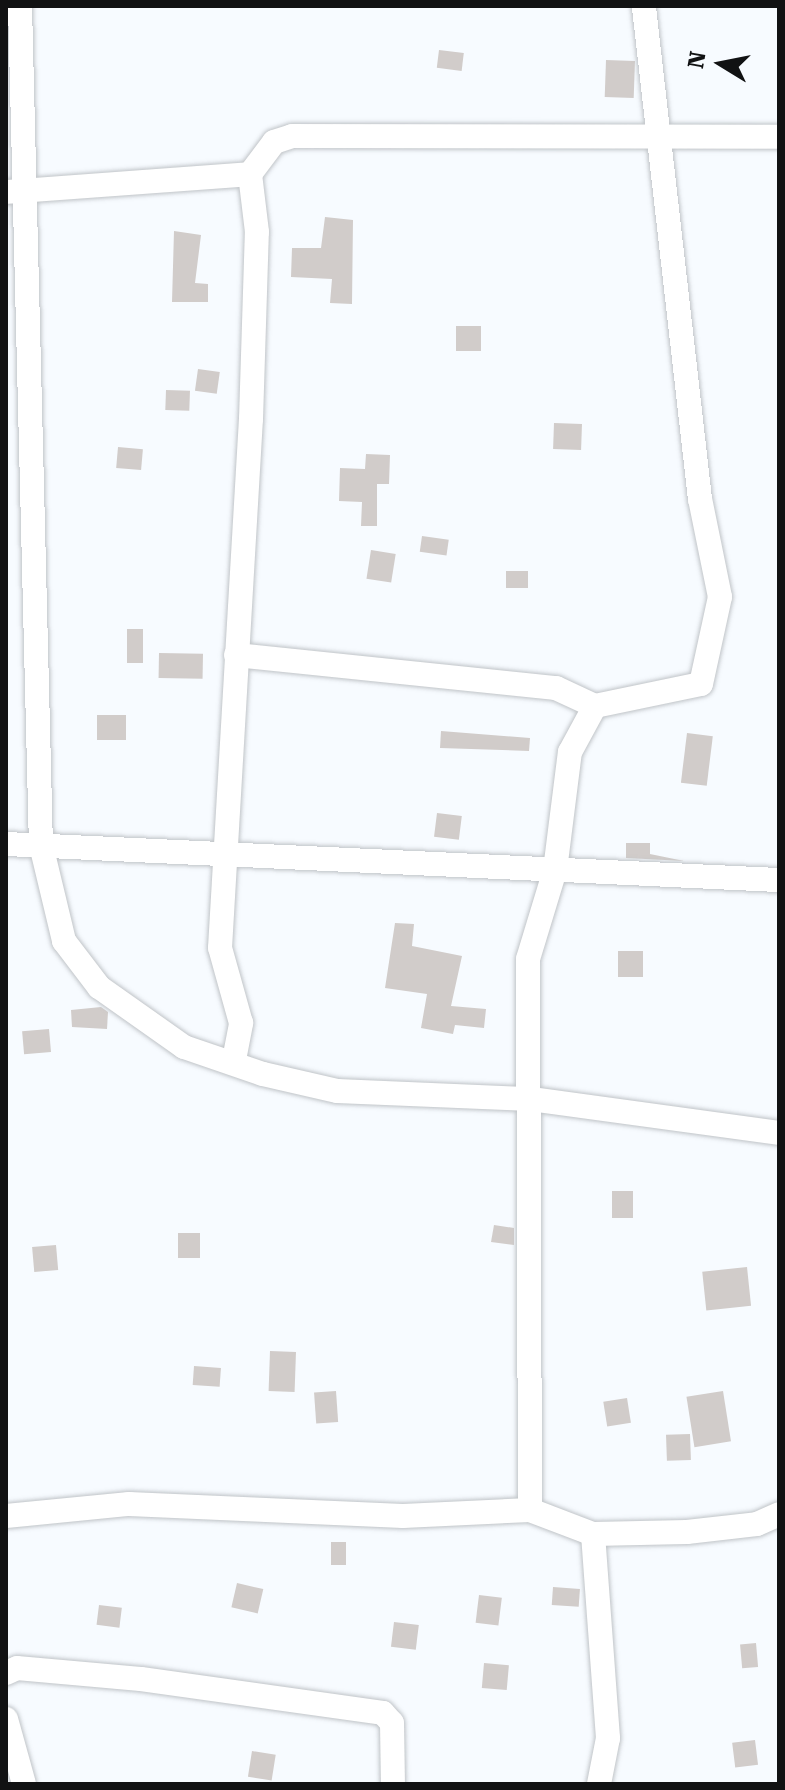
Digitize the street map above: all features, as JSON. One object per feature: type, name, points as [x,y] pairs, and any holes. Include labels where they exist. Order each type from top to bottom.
[{"type":"street","points":[[20,6],[15,192],[41,845],[64,941],[99,987],[184,1047],[234,1060],[263,1074],[337,1091],[531,1099],[779,1133]]},
{"type":"street","points":[[236,655],[556,688],[595,706],[701,684],[720,597],[700,499],[664,137],[644,6]]},
{"type":"street","points":[[234,1060],[241,1023],[220,948],[257,248],[250,174],[274,142],[292,136],[779,137]]},
{"type":"street","points":[[15,192],[250,174]]},
{"type":"street","points":[[530,1510],[531,1099],[528,959],[555,870],[570,752],[595,706]]},
{"type":"street","points":[[6,844],[779,880]]},
{"type":"street","points":[[6,1516],[129,1504],[403,1516],[530,1510],[593,1534],[701,1531],[757,1524],[779,1514]]},
{"type":"street","points":[[593,1534],[608,1738],[599,1784]]},
{"type":"street","points":[[6,1673],[17,1668],[141,1679],[383,1713],[392,1723],[393,1784]]},
{"type":"street","points":[[6,1719],[24,1784]]},
{"type":"building","points":[[439,50],[464,53],[462,71],[437,68]]},
{"type":"building","points":[[606,60],[635,61],[634,98],[605,97]]},
{"type":"building","points":[[325,217],[353,220],[352,304],[330,303],[332,279],[291,277],[292,248],[321,248]]},
{"type":"building","points":[[174,231],[201,235],[195,283],[208,284],[208,302],[172,302]]},
{"type":"building","points":[[456,326],[481,326],[481,351],[456,351]]},
{"type":"building","points":[[198,369],[220,372],[217,394],[195,391]]},
{"type":"building","points":[[166,390],[190,391],[189,411],[165,410]]},
{"type":"building","points":[[554,423],[582,424],[581,450],[553,449]]},
{"type":"building","points":[[118,447],[143,449],[141,470],[116,468]]},
{"type":"building","points":[[366,454],[390,455],[389,484],[377,484],[377,526],[361,526],[362,502],[339,501],[340,468],[365,469]]},
{"type":"building","points":[[422,536],[449,540],[447,556],[420,552]]},
{"type":"building","points":[[371,550],[396,554],[391,583],[366,579]]},
{"type":"building","points":[[506,571],[528,571],[528,588],[506,588]]},
{"type":"building","points":[[127,629],[143,629],[143,663],[127,663]]},
{"type":"building","points":[[159,653],[203,654],[203,679],[159,678]]},
{"type":"building","points":[[97,715],[126,715],[126,740],[97,740]]},
{"type":"building","points":[[441,731],[530,738],[529,751],[440,748]]},
{"type":"building","points":[[687,733],[713,736],[707,786],[681,783]]},
{"type":"building","points":[[437,813],[462,816],[459,840],[434,837]]},
{"type":"building","points":[[626,843],[650,843],[650,854],[684,861],[626,858]]},
{"type":"building","points":[[395,923],[414,924],[412,946],[462,956],[451,1006],[486,1009],[484,1028],[455,1025],[453,1034],[421,1028],[427,994],[385,988]]},
{"type":"building","points":[[618,951],[643,951],[643,977],[618,977]]},
{"type":"building","points":[[101,1007],[108,1012],[107,1029],[72,1027],[71,1010]]},
{"type":"building","points":[[49,1029],[51,1052],[24,1054],[22,1031]]},
{"type":"building","points":[[612,1191],[633,1191],[633,1218],[612,1218]]},
{"type":"building","points":[[494,1225],[514,1228],[514,1245],[491,1242]]},
{"type":"building","points":[[178,1233],[200,1233],[200,1258],[178,1258]]},
{"type":"building","points":[[56,1245],[58,1270],[34,1272],[32,1247]]},
{"type":"building","points":[[747,1267],[751,1306],[706,1310],[702,1272]]},
{"type":"building","points":[[270,1351],[296,1352],[295,1392],[269,1391]]},
{"type":"building","points":[[194,1366],[221,1368],[220,1387],[193,1385]]},
{"type":"building","points":[[336,1391],[338,1422],[316,1423],[314,1393]]},
{"type":"building","points":[[723,1391],[731,1441],[694,1447],[686,1397]]},
{"type":"building","points":[[627,1398],[631,1423],[607,1426],[603,1402]]},
{"type":"building","points":[[690,1434],[691,1460],[667,1461],[666,1435]]},
{"type":"building","points":[[331,1542],[346,1542],[346,1565],[331,1565]]},
{"type":"building","points":[[237,1583],[263,1589],[258,1613],[231,1607]]},
{"type":"building","points":[[553,1587],[580,1589],[579,1607],[552,1605]]},
{"type":"building","points":[[479,1595],[502,1598],[498,1626],[476,1623]]},
{"type":"building","points":[[99,1605],[122,1608],[119,1628],[97,1625]]},
{"type":"building","points":[[394,1622],[419,1625],[416,1650],[391,1647]]},
{"type":"building","points":[[756,1643],[758,1667],[742,1668],[740,1644]]},
{"type":"building","points":[[484,1663],[509,1665],[507,1690],[482,1688]]},
{"type":"building","points":[[755,1740],[758,1765],[735,1768],[732,1743]]},
{"type":"building","points":[[252,1751],[276,1755],[272,1780],[248,1777]]}]
